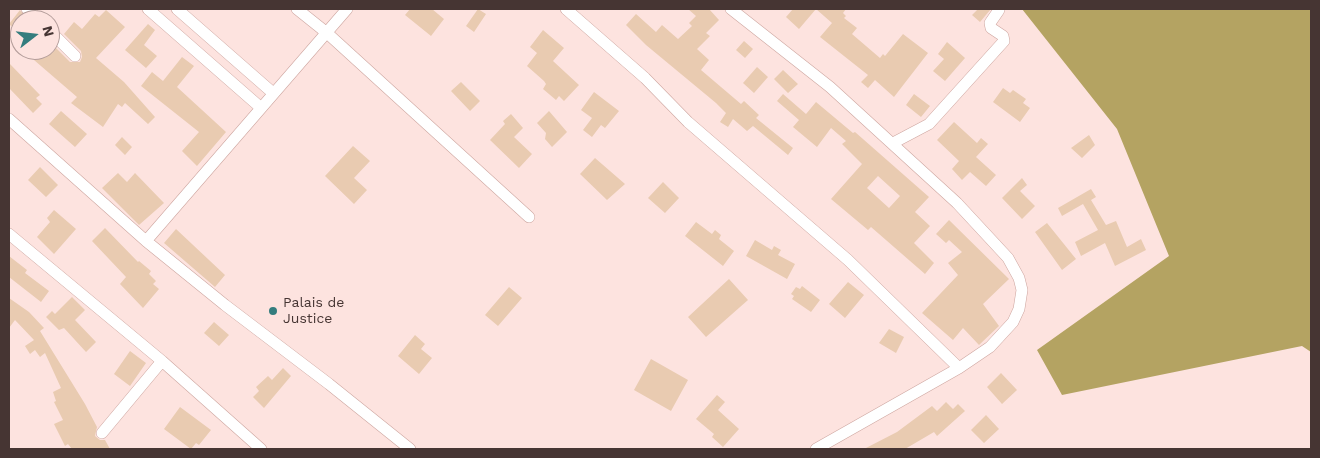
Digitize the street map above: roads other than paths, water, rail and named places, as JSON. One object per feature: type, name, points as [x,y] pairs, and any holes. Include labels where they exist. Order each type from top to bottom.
[{"type":"street","points":[[148,9],[260,108]]},
{"type":"street","points":[[177,9],[273,93]]},
{"type":"street","points":[[297,9],[327,33],[529,217]]},
{"type":"street","points":[[146,241],[347,9]]},
{"type":"street","points":[[566,9],[645,78],[688,122],[848,260],[959,368]]},
{"type":"street","points":[[731,9],[830,87],[893,143],[963,210],[1008,258],[1019,278],[1021,300],[1013,322],[990,347],[959,368],[816,449]]},
{"type":"street","points":[[893,143],[930,124],[1004,41],[1003,36],[991,28],[990,23],[999,10]]},
{"type":"street","points":[[60,41],[75,56]]},
{"type":"street","points":[[9,119],[146,241],[225,306],[329,384],[410,449]]},
{"type":"street","points":[[9,234],[162,361],[261,449]]},
{"type":"street","points":[[102,433],[162,361]]},
{"type":"place","name":"Palais de Justice","points":[[273,311]]}]
